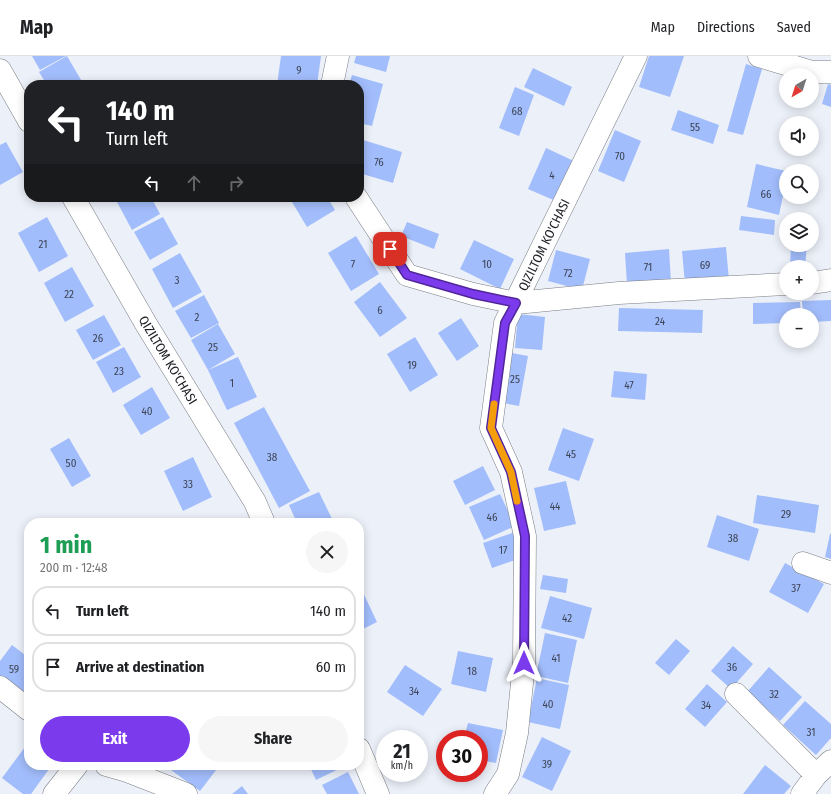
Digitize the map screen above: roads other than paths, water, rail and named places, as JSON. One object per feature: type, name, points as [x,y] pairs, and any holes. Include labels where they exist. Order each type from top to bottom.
[{"type":"street","points":[[333,80],[338,56]]},
{"type":"street","name":"QIZILTOM KO'CHASI","points":[[495,794],[508,774],[517,733],[524,663],[525,536],[511,472],[491,428],[505,323],[636,56]]},
{"type":"street","points":[[759,56],[812,72],[831,72]]},
{"type":"street","points":[[0,70],[24,112]]},
{"type":"street","name":"QIZILTOM KO'CHASI","points":[[76,202],[146,324],[255,502],[262,518]]},
{"type":"street","points":[[359,202],[407,275],[473,294],[516,303],[619,293],[779,284]]},
{"type":"street","points":[[819,282],[831,280]]},
{"type":"street","points":[[802,563],[831,573]]},
{"type":"street","points":[[0,688],[24,706]]},
{"type":"street","points":[[736,694],[824,768],[802,794]]},
{"type":"street","points":[[364,761],[378,794]]},
{"type":"street","points":[[54,794],[73,770]]},
{"type":"street","points":[[124,770],[186,794]]}]
